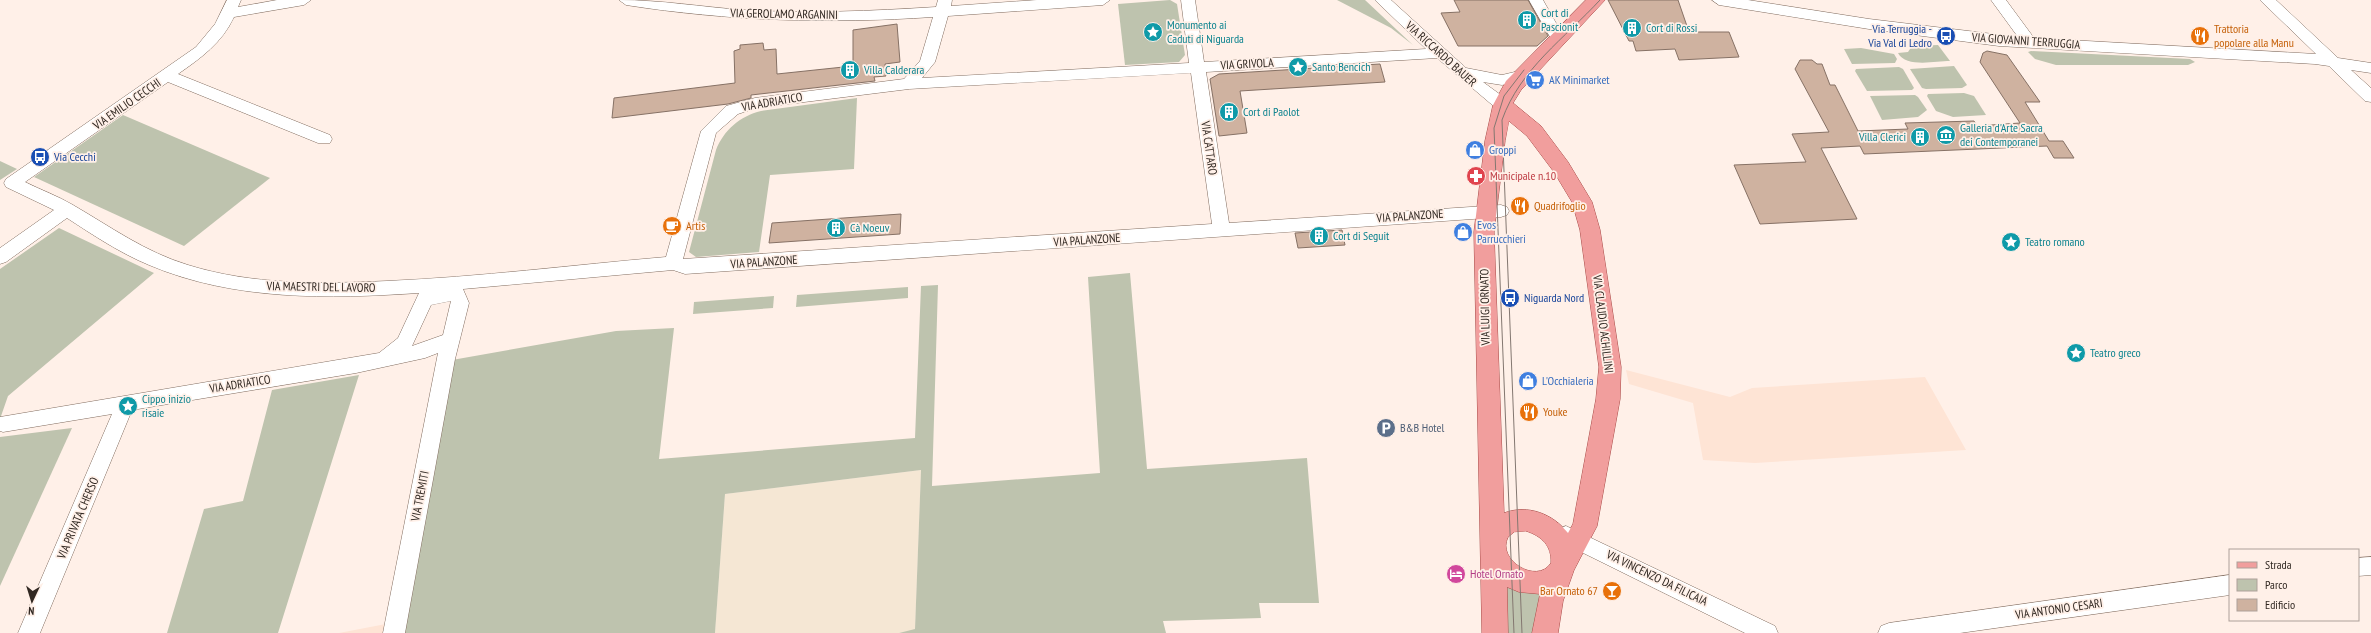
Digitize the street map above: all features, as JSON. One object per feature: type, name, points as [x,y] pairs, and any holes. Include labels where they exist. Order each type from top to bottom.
[{"type":"main road","name":"VIA LUIGI ORNATO","points":[[1495,633],[1484,282],[1493,211],[1500,116],[1513,86],[1596,0]]},
{"type":"main road","name":"VIA CLAUDIO ACHILLINI","points":[[1500,116],[1525,121],[1553,155],[1578,194],[1590,230],[1610,367],[1610,389],[1587,514],[1584,526],[1563,566]]},
{"type":"main road","name":"VIA LUIGI ORNATO","points":[[1545,633],[1550,601],[1563,566],[1564,554],[1561,543],[1545,526],[1526,520],[1509,522],[1496,533],[1492,547],[1496,560],[1502,570],[1509,576],[1523,582],[1538,583],[1549,581],[1558,574],[1563,566]]},
{"type":"street","points":[[231,6],[304,0]]},
{"type":"street","name":"VIA GEROLAMO ARGANINI","points":[[626,0],[728,13],[815,16],[944,5],[1103,0]]},
{"type":"street","name":"VIA CATTARO","points":[[1188,0],[1221,230]]},
{"type":"street","name":"VIA RICCARDO BAUER","points":[[1382,0],[1461,72],[1500,116]]},
{"type":"street","points":[[1536,0],[1558,39]]},
{"type":"street","name":"VIA GIOVANNI TERRUGGIA","points":[[1719,0],[1869,24],[2014,42],[2276,56],[2335,62],[2371,68]]},
{"type":"street","points":[[1998,0],[2030,43]]},
{"type":"street","points":[[2267,0],[2371,97]]},
{"type":"street","points":[[909,84],[926,62],[944,5]]},
{"type":"street","name":"VIA EMILIO CECCHI","points":[[12,183],[168,76],[201,51],[215,36],[231,6]]},
{"type":"street","name":"VIA GRIVOLA","points":[[909,84],[1440,53]]},
{"type":"street","points":[[1461,72],[1502,80],[1523,75]]},
{"type":"street","points":[[168,76],[324,139]]},
{"type":"street","name":"VIA ADRIATICO","points":[[673,264],[709,131],[727,114],[754,103],[909,84]]},
{"type":"street","name":"VIA MAESTRI DEL LAVORO","points":[[12,183],[66,210],[101,234],[158,261],[203,276],[246,285],[298,289],[410,286],[486,281],[673,264]]},
{"type":"street","points":[[0,258],[66,210]]},
{"type":"street","name":"VIA PALANZONE","points":[[673,264],[685,267],[1493,211]]},
{"type":"street","name":"VIA MAESTRI DEL LAVORO","points":[[460,303],[470,291],[486,281]]},
{"type":"street","points":[[423,300],[431,292],[449,284]]},
{"type":"street","points":[[410,286],[420,292],[423,300]]},
{"type":"street","points":[[423,300],[441,295],[458,294],[460,303],[451,339]]},
{"type":"street","name":"VIA ADRIATICO","points":[[382,359],[399,349],[405,341],[423,300]]},
{"type":"street","name":"VIA ADRIATICO","points":[[4,424],[425,351],[451,339]]},
{"type":"street","name":"VIA TREMITI","points":[[394,633],[451,339]]},
{"type":"street","points":[[405,341],[406,348],[436,353],[446,359]]},
{"type":"street","name":"VIA PRIVATA CHERSO","points":[[29,633],[126,403]]},
{"type":"street","name":"VIA VINCENZO DA FILICAIA","points":[[1545,526],[1577,540],[1767,633]]},
{"type":"street","points":[[2359,568],[2371,566]]},
{"type":"street","name":"VIA ANTONIO CESARI","points":[[1889,633],[2229,585]]},
{"type":"shaded area","points":[[1626,370],[1730,397],[1752,388],[1925,377],[1966,450],[1755,463],[1703,460],[1693,403],[1629,384]]},
{"type":"shaded area","points":[[921,470],[915,630],[899,633],[715,633],[725,494]]},
{"type":"shaded area","points":[[391,623],[389,633],[339,633]]},
{"type":"green space","points":[[1170,0],[1177,4],[1185,55],[1179,62],[1125,65],[1118,4]]},
{"type":"green space","points":[[1337,0],[1365,0],[1413,45],[1391,28]]},
{"type":"green space","points":[[1938,45],[1950,61],[1921,63],[1907,61],[1898,53],[1908,52],[1912,46]]},
{"type":"green space","points":[[1861,48],[1894,54],[1897,59],[1895,63],[1852,64],[1844,49]]},
{"type":"green space","points":[[2028,52],[2190,59],[2195,62],[2188,65],[2056,65],[2035,59]]},
{"type":"green space","points":[[1954,66],[1967,85],[1962,88],[1922,88],[1910,69]]},
{"type":"green space","points":[[1899,67],[1903,69],[1914,88],[1912,90],[1867,91],[1855,71],[1856,69]]},
{"type":"green space","points":[[1964,93],[1974,96],[1986,115],[1953,117],[1936,111],[1927,96],[1928,94]]},
{"type":"green space","points":[[1915,95],[1927,110],[1918,117],[1882,120],[1870,96]]},
{"type":"green space","points":[[857,98],[854,169],[770,175],[759,252],[696,257],[689,252],[716,150],[723,136],[728,130],[746,116],[761,111]]},
{"type":"green space","points":[[123,115],[270,178],[184,246],[34,177]]},
{"type":"green space","points":[[0,161],[17,169],[0,180]]},
{"type":"green space","points":[[59,228],[154,273],[8,396],[0,419],[0,269]]},
{"type":"green space","points":[[1130,273],[1147,469],[1307,458],[1319,603],[1259,603],[1261,618],[1163,621],[1166,633],[899,633],[915,629],[921,470],[725,494],[715,633],[404,633],[452,360],[616,331],[674,328],[659,459],[915,438],[921,286],[938,285],[932,486],[1100,473],[1088,277]]},
{"type":"green space","points":[[908,287],[908,298],[796,307],[797,295]]},
{"type":"green space","points":[[774,296],[773,308],[693,314],[694,302]]},
{"type":"green space","points":[[359,375],[278,633],[167,633],[204,509],[243,501],[272,390]]},
{"type":"green space","points":[[72,428],[0,586],[0,437]]},
{"type":"green space","points":[[1502,584],[1544,593],[1535,633],[1502,633]]},
{"type":"building","name":"Cort di Pascionit","points":[[1454,0],[1528,0],[1548,36],[1537,46],[1458,46],[1441,13],[1460,12]]},
{"type":"building","name":"Cort di Rossi","points":[[1608,0],[1678,0],[1689,32],[1729,32],[1739,57],[1679,60],[1675,49],[1636,51],[1633,41],[1629,41]]},
{"type":"building","name":"Villa Calderara","points":[[897,24],[900,62],[885,64],[886,76],[874,77],[875,81],[751,95],[751,98],[728,104],[612,118],[614,98],[735,83],[734,51],[740,49],[740,45],[763,43],[764,50],[776,49],[777,74],[853,66],[853,30]]},
{"type":"building","name":"Villa Clerici","points":[[1987,51],[2007,55],[2040,102],[2025,102],[2049,141],[2063,141],[2074,158],[2054,158],[2047,146],[1864,154],[1860,146],[1821,148],[1857,219],[1760,224],[1734,165],[1806,162],[1792,134],[1829,132],[1795,69],[1800,60],[1812,60],[1817,64],[1822,64],[1830,85],[1835,85],[1858,131],[1908,129],[1905,123],[1974,121],[1977,126],[2020,123],[1980,62],[1983,53]]},
{"type":"building","name":"Cort di Paolot","points":[[1380,64],[1385,82],[1240,91],[1247,133],[1219,136],[1210,79],[1219,74]]},
{"type":"building","name":"Cà Noeuv","points":[[901,214],[900,234],[769,243],[772,223]]},
{"type":"building","name":"Cort di Seguit","points":[[1342,230],[1345,245],[1298,248],[1295,233]]},
{"type":"tram line","points":[[1522,633],[1502,120],[1520,85],[1532,70],[1600,0]]},
{"type":"tram line","points":[[1514,633],[1494,128],[1504,96],[1524,70]]},
{"type":"place","name":"Cort di Pascionit","points":[[1527,20]]},
{"type":"place","name":"Cort di Rossi","points":[[1632,28]]},
{"type":"place","name":"Monumento ai Caduti di Niguarda","points":[[1153,32]]},
{"type":"place","name":"Via Terruggia - Via Val di Ledro","points":[[1946,36]]},
{"type":"place","name":"Trattoria popolare alla Manu","points":[[2200,36]]},
{"type":"place","name":"Santo Bencich","points":[[1298,67]]},
{"type":"place","name":"Villa Calderara","points":[[850,70]]},
{"type":"place","name":"AK Minimarket","points":[[1535,80]]},
{"type":"place","name":"Cort di Paolot","points":[[1229,112]]},
{"type":"place","name":"Galleria d'Arte Sacra dei Contemporanei","points":[[1946,135]]},
{"type":"place","name":"Villa Clerici","points":[[1920,137]]},
{"type":"place","name":"Groppi","points":[[1475,150]]},
{"type":"place","name":"Via Cecchi","points":[[40,157]]},
{"type":"place","name":"Municipale n.10","points":[[1476,176]]},
{"type":"place","name":"Quadrifoglio","points":[[1520,206]]},
{"type":"place","name":"Artis","points":[[672,226]]},
{"type":"place","name":"Cà Noeuv","points":[[836,228]]},
{"type":"place","name":"Evos Parrucchieri","points":[[1463,232]]},
{"type":"place","name":"Cort di Seguit","points":[[1319,236]]},
{"type":"place","name":"Teatro romano","points":[[2011,242]]},
{"type":"place","name":"Niguarda Nord","points":[[1510,298]]},
{"type":"place","name":"Teatro greco","points":[[2076,353]]},
{"type":"place","name":"L'Occhialeria","points":[[1528,381]]},
{"type":"place","name":"Cippo inizio risaie","points":[[128,406]]},
{"type":"place","name":"Youke","points":[[1529,412]]},
{"type":"place","name":"B&B Hotel","points":[[1386,428]]},
{"type":"place","name":"Hotel Ornato","points":[[1456,574]]},
{"type":"place","name":"Bar Ornato 67","points":[[1612,591]]}]
